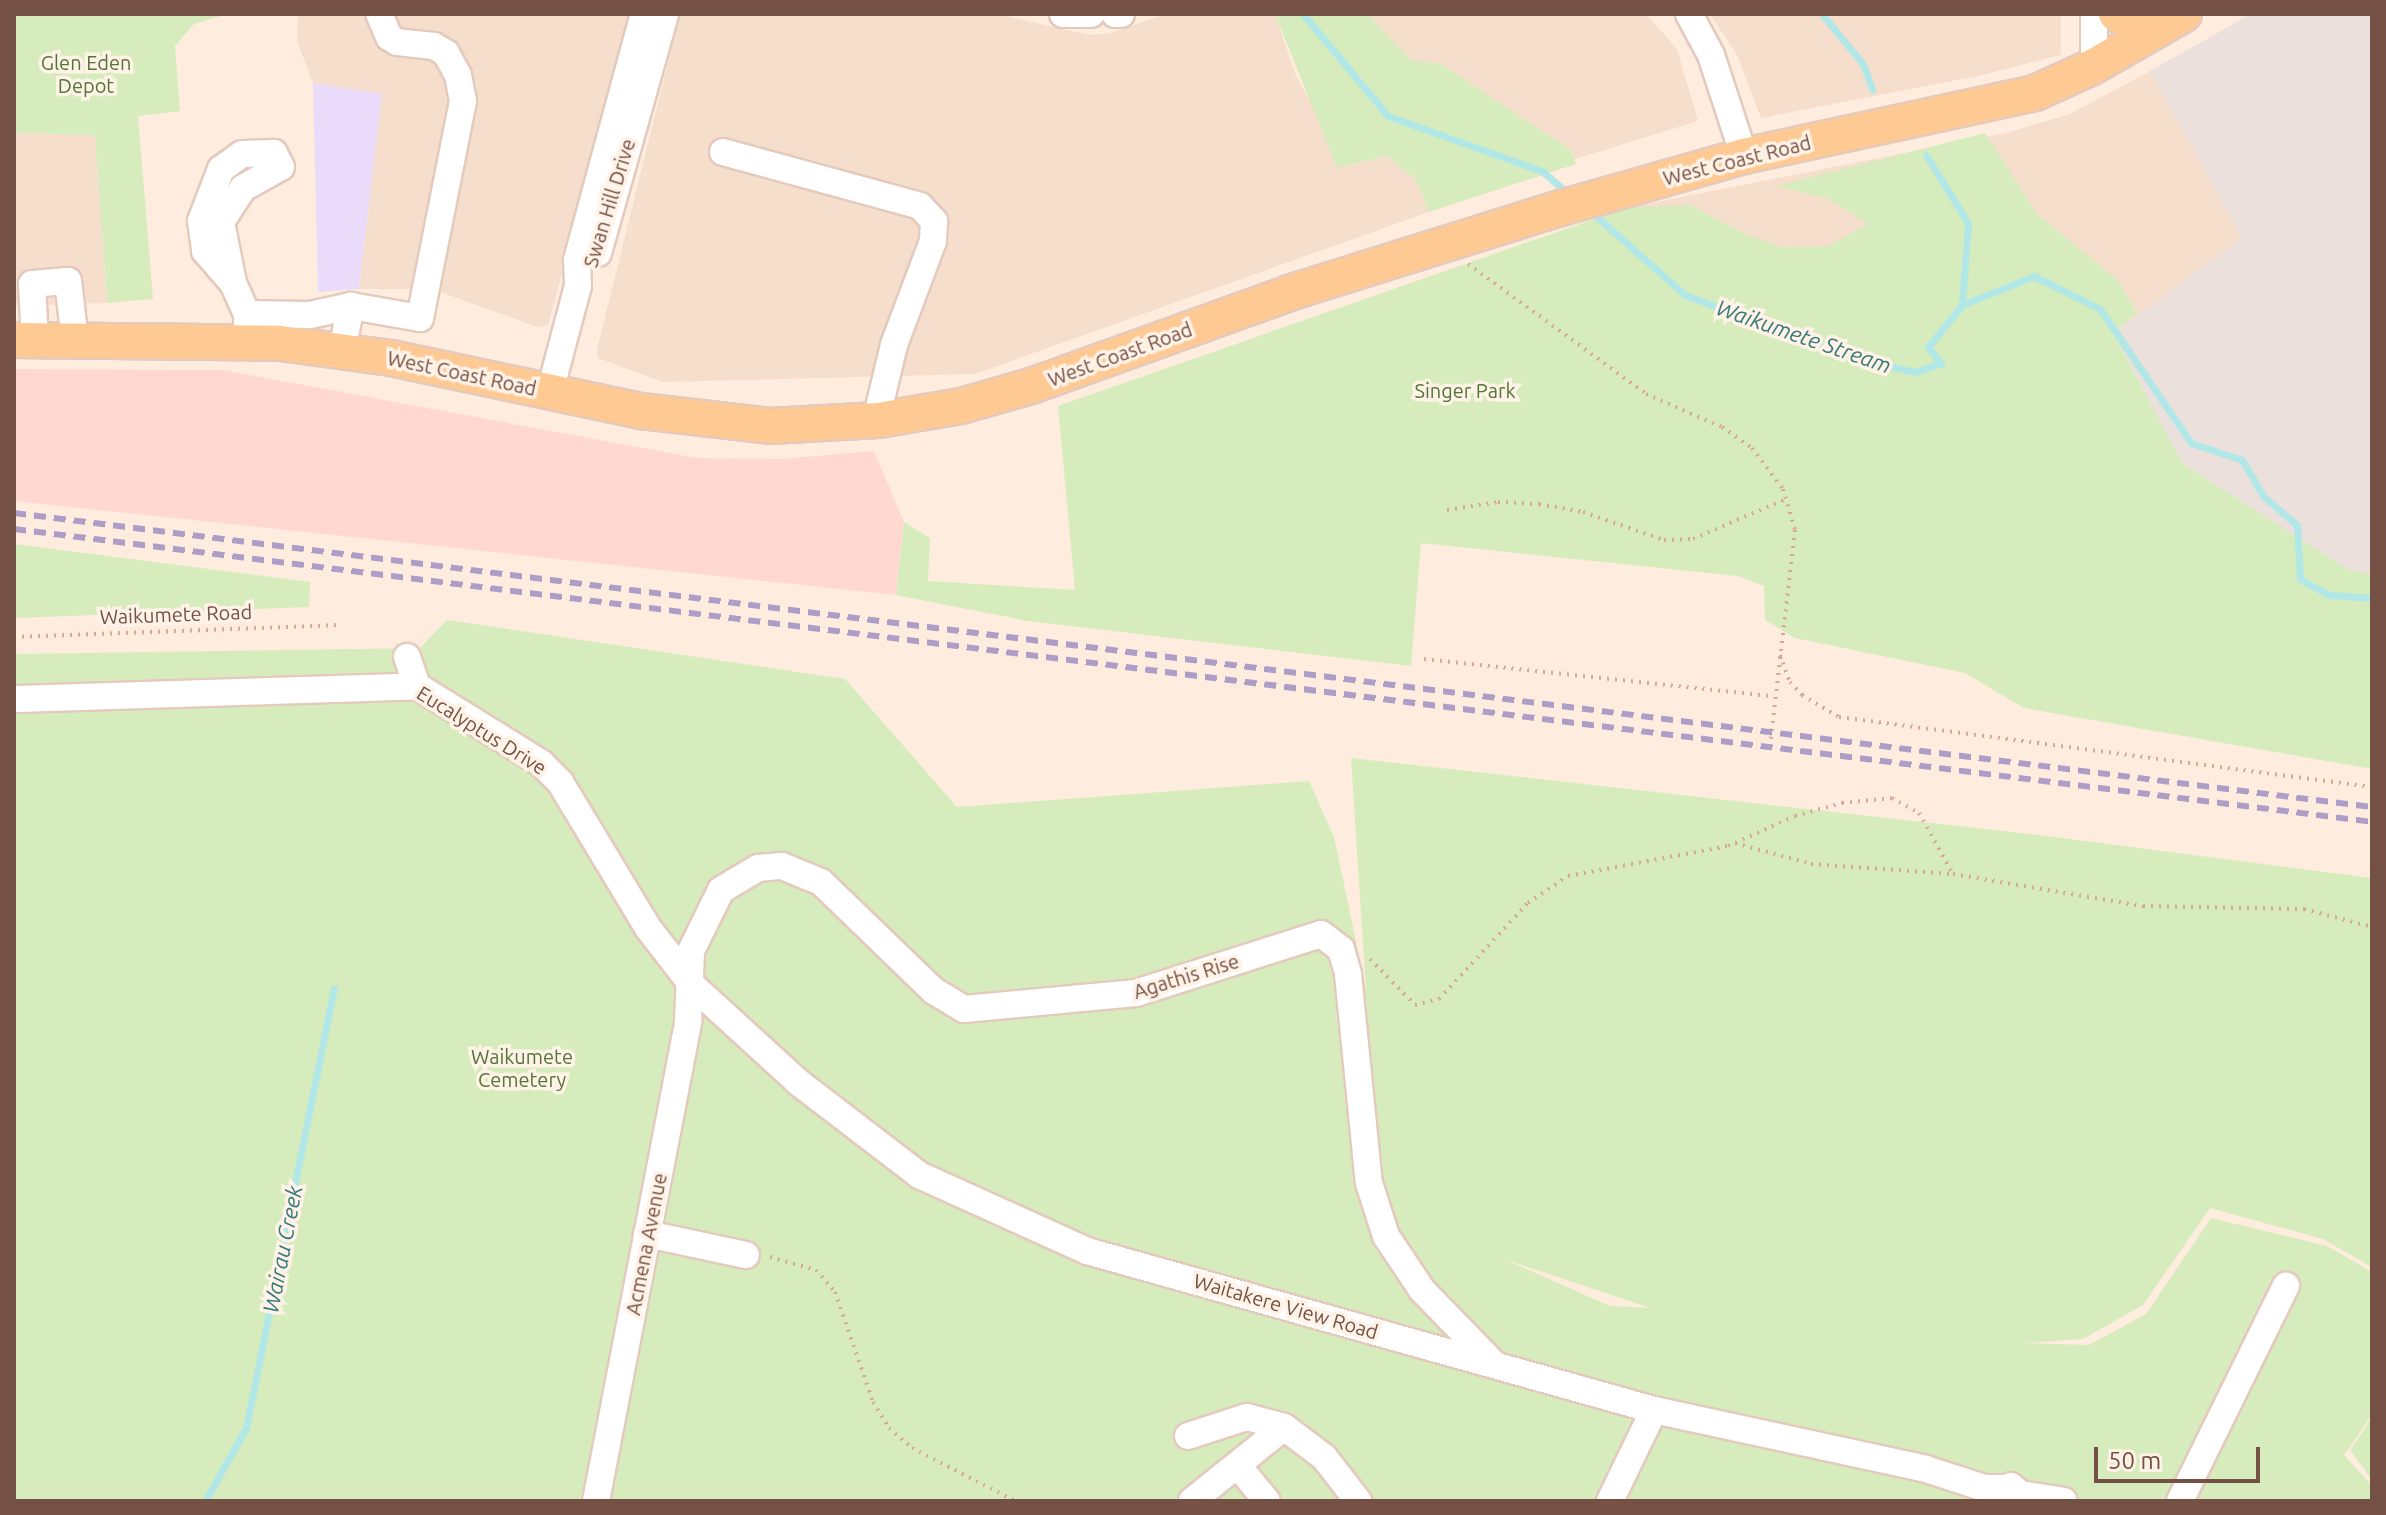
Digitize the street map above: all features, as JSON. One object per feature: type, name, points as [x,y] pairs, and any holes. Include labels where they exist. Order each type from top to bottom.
[{"type":"main road","points":[[2116,14],[2170,22]]},
{"type":"main road","name":"West Coast Road","points":[[24,340],[75,341],[247,328],[641,411],[770,426],[876,420],[961,406],[1034,385],[1289,293],[1561,208],[1744,156],[2007,101],[2094,66],[2170,22]]},
{"type":"street","points":[[233,283],[205,251],[205,202],[221,169],[232,159],[274,153],[281,167],[243,188],[221,222],[233,283],[247,328],[351,306],[420,318],[463,111],[458,75],[446,53],[389,37],[379,14]]},
{"type":"street","name":"Swan Hill Drive","points":[[550,391],[578,286],[594,266],[644,14]]},
{"type":"street","name":"Swan Hill Drive","points":[[626,115],[665,14]]},
{"type":"street","points":[[1063,14],[1091,14]]},
{"type":"street","points":[[1689,14],[1711,55],[1744,156]]},
{"type":"street","points":[[2094,14],[2094,66]]},
{"type":"street","points":[[723,152],[910,203],[934,221],[933,241],[894,345],[876,420]]},
{"type":"street","points":[[24,340],[32,284],[68,281],[75,341]]},
{"type":"street","points":[[342,350],[351,306]]},
{"type":"street","points":[[407,657],[417,686]]},
{"type":"street","name":"Eucalyptus Drive","points":[[14,699],[417,686],[541,763],[560,782],[648,928],[693,986]]},
{"type":"street","name":"Agathis Rise","points":[[693,986],[691,951],[721,890],[758,868],[782,866],[821,882],[934,991],[964,1009],[1136,993],[1321,934],[1341,949]]},
{"type":"street","points":[[1341,949],[1351,991],[1375,1208],[1401,1264],[1497,1367]]},
{"type":"street","name":"Acmena Avenue","points":[[596,1501],[693,986]]},
{"type":"street","name":"Waitakere View Road","points":[[693,986],[798,1082],[919,1175],[1087,1251],[1654,1410],[1950,1477],[2013,1496],[2064,1501]]},
{"type":"street","points":[[647,1234],[746,1255]]},
{"type":"street","points":[[2180,1501],[2286,1286]]},
{"type":"street","points":[[1610,1501],[1654,1410]]},
{"type":"street","points":[[1188,1436],[1247,1417],[1284,1427],[1324,1457],[1358,1501]]},
{"type":"street","points":[[1192,1501],[1284,1427]]},
{"type":"street","points":[[1238,1466],[1267,1501]]},
{"type":"street","points":[[1950,1477],[1975,1501]]},
{"type":"path","points":[[1457,240],[1471,271],[1646,394],[1722,427],[1752,448],[1787,498],[1795,530],[1773,696],[1770,746]]},
{"type":"path","points":[[1447,510],[1498,502],[1539,504],[1583,512],[1664,540],[1693,539],[1787,498]]},
{"type":"path","name":"Waikumete Road","points":[[14,637],[339,625]]},
{"type":"path","points":[[1779,653],[1796,689],[1839,717],[2372,787]]},
{"type":"path","points":[[1424,659],[1773,696]]},
{"type":"path","points":[[1341,949],[1370,959],[1415,1005],[1439,999],[1461,979],[1528,903],[1568,876],[1735,843],[1830,806],[1892,798],[1919,813],[1953,874]]},
{"type":"path","points":[[1735,843],[1811,864],[1953,874],[2143,906],[2304,909],[2372,927]]},
{"type":"path","points":[[746,1255],[816,1270],[835,1292],[873,1402],[889,1428],[912,1448],[1015,1501]]},
{"type":"shaded area","points":[[298,14],[632,14],[548,325],[537,327],[432,289],[359,289],[382,95],[313,83],[297,41]]},
{"type":"shaded area","points":[[680,14],[997,14],[1089,35],[1109,34],[1165,14],[1275,14],[1296,76],[1347,166],[1387,156],[1416,180],[1429,212],[975,374],[663,382],[598,358],[597,349]]},
{"type":"shaded area","points":[[1345,14],[1646,14],[1677,49],[1698,121],[1575,159],[1571,150],[1441,65],[1430,75]]},
{"type":"shaded area","points":[[1710,14],[2061,14],[2061,55],[1978,76],[1761,118],[1737,55]]},
{"type":"shaded area","points":[[2251,14],[2372,14],[2372,574],[2349,570],[2183,464],[2113,333],[2242,238],[2150,71]]},
{"type":"shaded area","points":[[2150,71],[2242,239],[2113,333],[1907,326],[1626,208],[2006,133],[2070,114]]},
{"type":"shaded area","points":[[313,83],[382,94],[359,289],[318,292]]},
{"type":"shaded area","points":[[14,133],[95,134],[107,303],[14,306]]},
{"type":"shaded area","points":[[14,369],[223,370],[697,458],[782,459],[874,451],[904,522],[896,595],[14,501]]},
{"type":"green space","name":"Glen Eden Depot","points":[[14,14],[227,14],[194,24],[175,46],[180,111],[138,116],[153,299],[107,303],[95,135],[14,133]]},
{"type":"green space","points":[[1275,14],[1368,14],[1411,60],[1441,64],[1571,150],[1576,164],[1429,212],[1416,180],[1387,156],[1337,168]]},
{"type":"green space","name":"Singer Park","points":[[1985,133],[2037,214],[2118,280],[2137,313],[2113,333],[2183,464],[2349,570],[2372,574],[2372,769],[2024,708],[1965,673],[1795,638],[1765,620],[1764,586],[1738,576],[1421,543],[1411,666],[1028,621],[896,595],[904,522],[930,538],[928,581],[1075,590],[1058,406],[1626,208],[1690,205],[1745,234],[1782,247],[1829,246],[1868,224],[1829,199],[1776,186]]},
{"type":"green space","points":[[14,544],[310,582],[309,607],[14,618]]},
{"type":"green space","name":"Waikumete Cemetery","points":[[447,620],[845,679],[957,807],[1309,781],[1334,837],[1366,989],[1351,758],[2039,835],[2372,878],[2372,1267],[2323,1239],[2210,1208],[2143,1305],[2083,1339],[2023,1343],[2089,1345],[2146,1314],[2211,1218],[2327,1246],[2372,1272],[2372,1415],[2344,1455],[2372,1486],[2372,1501],[14,1501],[14,654],[420,648]],"holes":[[[1506,1260],[1650,1308],[1610,1306]]]},
{"type":"green space","points":[[2372,1418],[2372,1480],[2350,1450]]},
{"type":"waterway","name":"Waikumete Stream","points":[[1303,14],[1388,116],[1542,171],[1570,195]]},
{"type":"waterway","points":[[1822,14],[1863,64],[1872,89]]},
{"type":"waterway","points":[[1926,155],[1968,223],[1962,305]]},
{"type":"waterway","name":"Waikumete Stream","points":[[1589,210],[1685,295],[1858,359],[1915,372],[1941,363],[1928,347],[1962,305],[2034,276],[2100,309],[2191,443],[2242,460],[2264,497],[2297,525],[2300,579],[2329,595],[2372,598]]},
{"type":"waterway","name":"Wairau Creek","points":[[205,1501],[246,1428],[334,989]]},
{"type":"railway","points":[[14,513],[2372,807]]},
{"type":"railway","points":[[14,529],[2372,822]]}]
